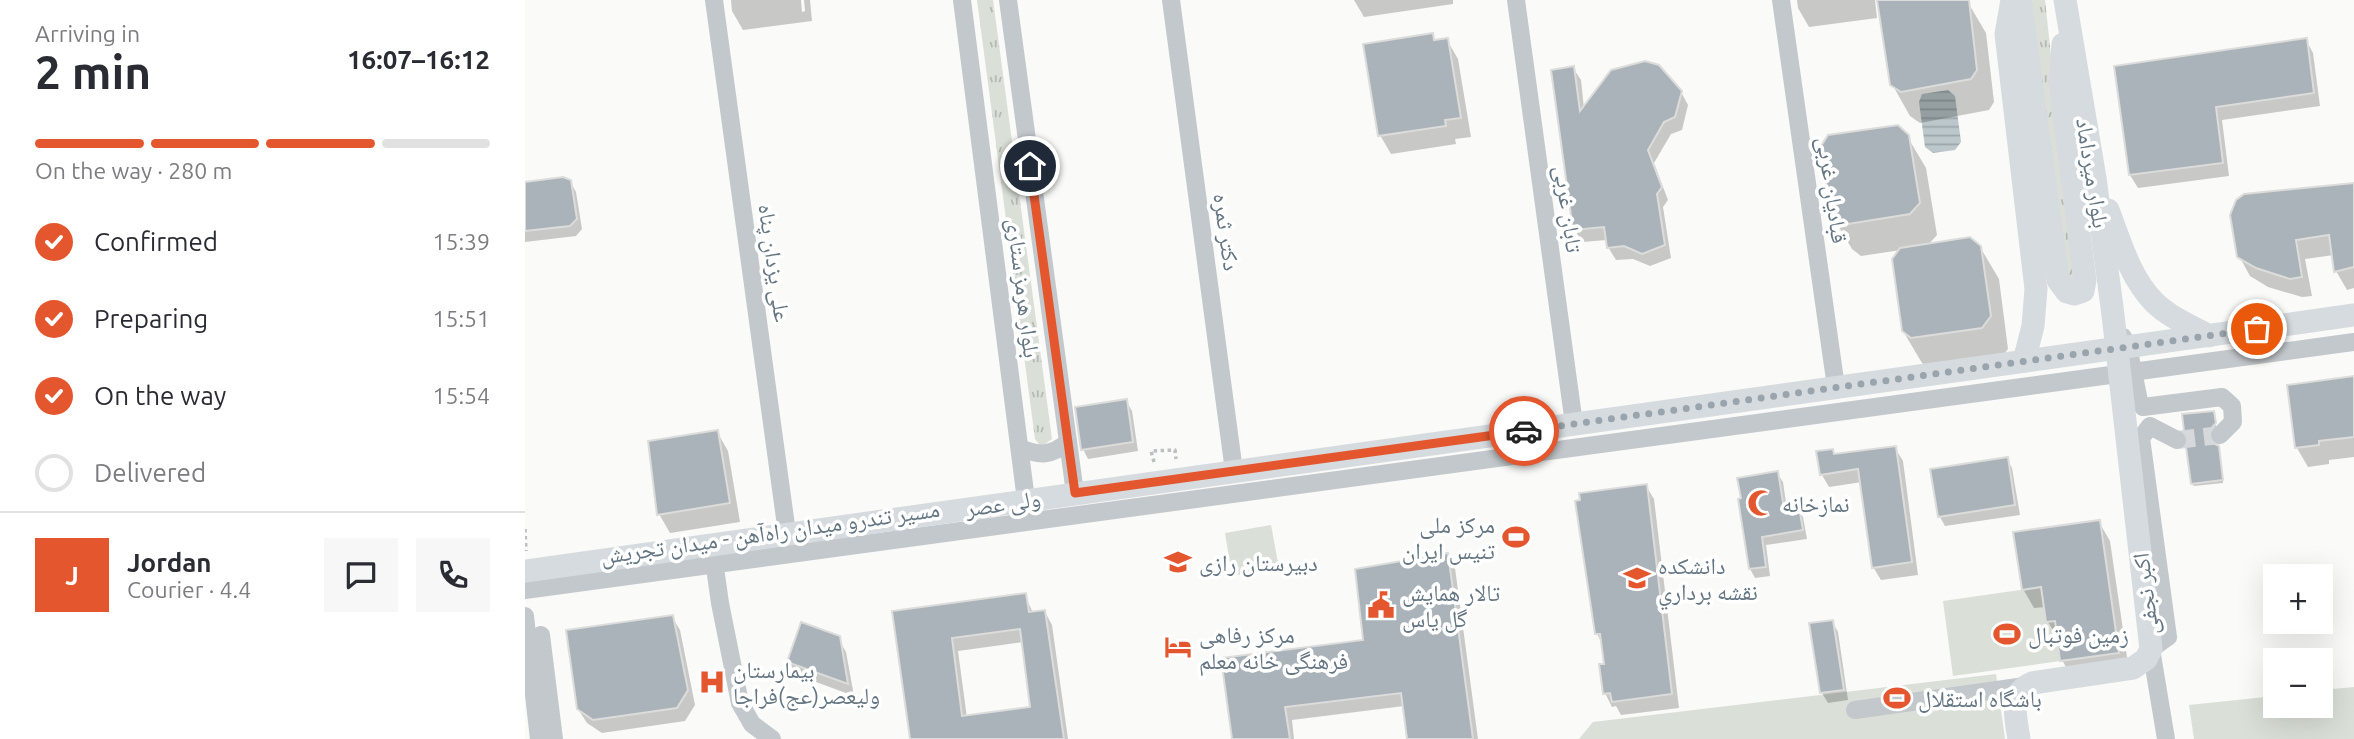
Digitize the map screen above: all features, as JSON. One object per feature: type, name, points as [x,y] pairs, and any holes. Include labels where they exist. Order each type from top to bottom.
[{"type":"main road","points":[[2012,0],[2005,34],[2036,289],[2033,326],[2024,361]]},
{"type":"main road","name":"بلوار میرداماد","points":[[2020,0],[2061,287],[2074,294],[2083,291],[2085,280],[2060,82],[2065,5]]},
{"type":"main road","name":"بلوار میرداماد","points":[[2065,5],[2095,178],[2113,315],[2122,347]]},
{"type":"main road","points":[[2095,178],[2142,287],[2154,302],[2170,315],[2209,336]]},
{"type":"main road","name":"ولی عصر","points":[[525,571],[713,554],[787,533],[2354,316]]},
{"type":"main road","name":"اکبر نجفی","points":[[2025,686],[2133,668],[2146,659],[2151,649],[2122,347]]},
{"type":"main road","points":[[2019,739],[2015,705],[2025,686]]},
{"type":"street","name":"علی یزدان پناه","points":[[714,0],[787,533]]},
{"type":"street","name":"بلوار هرمز ستاری","points":[[963,0],[1026,500]]},
{"type":"street","name":"بلوار هرمز ستاری","points":[[1008,0],[1075,493]]},
{"type":"street","name":"دکتر ثمره","points":[[1171,0],[1234,471]]},
{"type":"street","name":"تابان غربی","points":[[1516,0],[1574,424]]},
{"type":"street","name":"قبادیان غربی","points":[[1781,0],[1836,387]]},
{"type":"street","name":"مسیر تندرو میدان راه‌آهن - میدان تجریش","points":[[525,590],[713,554],[2126,374],[2354,342]]},
{"type":"street","points":[[2126,374],[2143,407],[2222,397],[2232,406],[2233,422],[2220,435]]},
{"type":"street","points":[[2166,739],[2151,649],[2168,637],[2141,438],[2150,426],[2177,440]]},
{"type":"street","points":[[1020,448],[1034,454],[1047,454],[1068,442]]},
{"type":"street","points":[[713,554],[740,703],[752,724],[772,739]]},
{"type":"street","points":[[525,616],[539,739]]},
{"type":"street","points":[[541,635],[554,739]]},
{"type":"street","points":[[1855,710],[2025,686]]},
{"type":"path","points":[[1151,451],[1175,450]]},
{"type":"path","points":[[525,529],[525,556]]},
{"type":"green space","points":[[977,0],[993,0],[1052,439],[1041,447],[1035,439]]},
{"type":"green space","points":[[2027,0],[2045,0],[2075,278],[2074,281],[2068,282]]},
{"type":"green space","points":[[1271,525],[1279,568],[1232,576],[1225,533]]},
{"type":"green space","name":"زمین فوتبال","points":[[2041,587],[2046,622],[2064,620],[2060,661],[1953,676],[1943,601]]},
{"type":"green space","name":"باشگاه استقلال","points":[[1996,674],[2005,739],[1579,739],[1593,722]]},
{"type":"green space","points":[[2354,687],[2354,739],[2194,739],[2189,705],[2263,697],[2263,718],[2333,718],[2333,689]]},
{"type":"shaded area","points":[[1948,90],[1955,96],[1961,142],[1955,150],[1933,153],[1925,147],[1919,102],[1922,94]]},
{"type":"building","points":[[1877,0],[1969,0],[1977,70],[1971,79],[1901,92],[1890,85]]},
{"type":"building","points":[[1433,33],[1434,40],[1448,38],[1461,118],[1445,120],[1446,126],[1378,136],[1363,44]]},
{"type":"building","points":[[2307,38],[2314,93],[2216,107],[2223,163],[2129,175],[2114,66]]},
{"type":"building","points":[[1645,61],[1659,65],[1682,91],[1675,117],[1664,122],[1648,150],[1662,187],[1657,194],[1665,245],[1642,254],[1624,246],[1607,248],[1604,227],[1573,230],[1551,70],[1574,66],[1580,111],[1611,70]]},
{"type":"building","points":[[1898,125],[1909,135],[1920,203],[1910,214],[1842,225],[1831,217],[1821,146],[1828,135]]},
{"type":"building","points":[[563,177],[571,180],[577,219],[570,226],[525,231],[525,182]]},
{"type":"building","points":[[2354,183],[2354,267],[2334,272],[2329,235],[2296,240],[2302,277],[2290,279],[2256,268],[2237,257],[2230,215],[2236,200],[2244,194]]},
{"type":"building","points":[[1970,237],[1981,246],[1991,316],[1982,328],[1911,338],[1902,331],[1892,259],[1900,248]]},
{"type":"building","points":[[2354,376],[2354,437],[2319,441],[2319,445],[2295,448],[2287,385]]},
{"type":"building","points":[[1127,399],[1133,442],[1081,450],[1075,407]]},
{"type":"building","points":[[2214,411],[2216,423],[2209,431],[2209,437],[2219,446],[2223,480],[2191,484],[2186,447],[2188,439],[2182,414]]},
{"type":"building","points":[[718,430],[730,503],[657,515],[648,441]]},
{"type":"building","points":[[1896,446],[1912,562],[1872,568],[1858,469],[1820,475],[1816,451],[1833,449],[1834,454]]},
{"type":"building","points":[[2008,457],[2015,505],[1938,517],[1930,469]]},
{"type":"building","name":"نمازخانه","points":[[1778,471],[1784,509],[1799,507],[1803,530],[1762,537],[1766,567],[1749,569],[1737,478]]},
{"type":"building","points":[[1647,484],[1672,694],[1612,702],[1610,693],[1603,694],[1599,664],[1604,664],[1600,634],[1595,634],[1575,501],[1580,500],[1579,493]]},
{"type":"building","points":[[2100,520],[2119,653],[2060,661],[2055,621],[2046,622],[2041,587],[2022,590],[2013,532]]},
{"type":"building","points":[[1448,553],[1473,739],[1407,739],[1401,693],[1285,707],[1290,739],[1232,739],[1221,658],[1363,640],[1355,569]]},
{"type":"building","points":[[1026,593],[1029,612],[1045,610],[1064,739],[910,739],[892,611]],"holes":[[[1020,629],[1030,707],[962,716],[952,638]]]},
{"type":"building","points":[[673,615],[688,690],[677,708],[593,720],[577,709],[566,630]]},
{"type":"building","points":[[1833,620],[1844,690],[1820,693],[1809,623]]},
{"type":"building","points":[[801,622],[840,636],[848,684],[787,662]]},
{"type":"tunnel","points":[[2177,440],[2220,435]]},
{"type":"way so far","points":[[1524,431],[2257,329]]},
{"type":"place","name":"نمازخانه","points":[[1761,503]]},
{"type":"place","name":"مرکز ملی تنیس ایران","points":[[1516,537]]},
{"type":"place","name":"دبیرستان رازی","points":[[1178,562]]},
{"type":"place","name":"دانشكده نقشه برداري","points":[[1637,578]]},
{"type":"place","name":"تالار همایش گل یاس","points":[[1381,605]]},
{"type":"place","name":"زمین فوتبال","points":[[2007,634]]},
{"type":"place","name":"مرکز رفاهی فرهنگی خانه معلم","points":[[1178,647]]},
{"type":"place","name":"بیمارستان ولیعصر(عج)فراجا","points":[[712,682]]},
{"type":"place","name":"باشگاه استقلال","points":[[1897,698]]},
{"type":"route","points":[[1030,166],[1075,493],[1524,431]]}]
